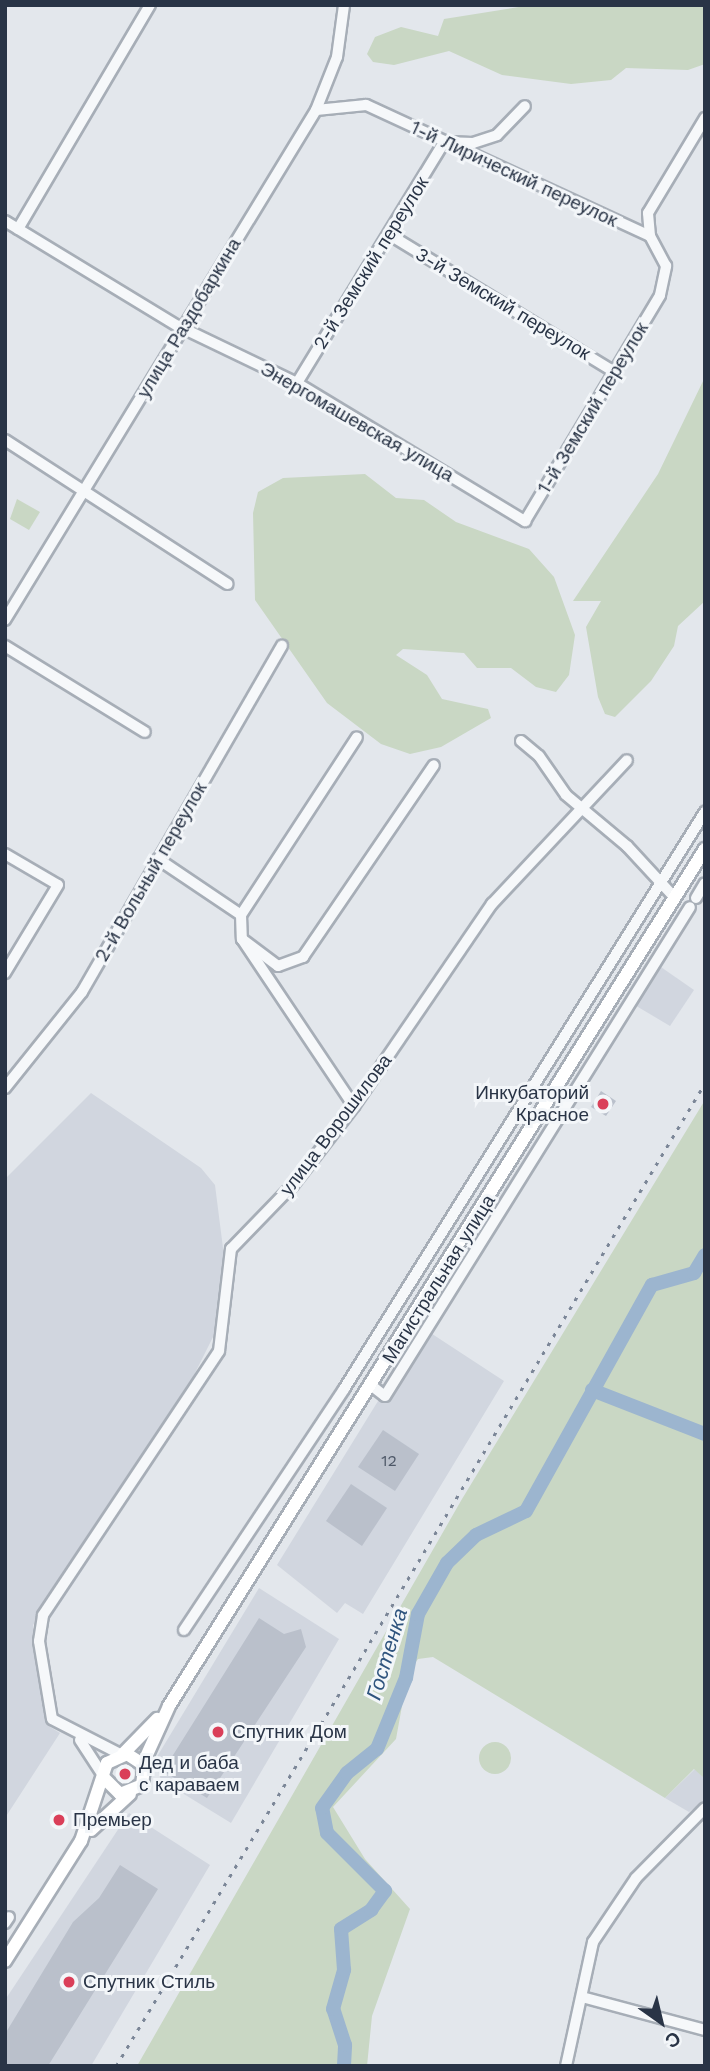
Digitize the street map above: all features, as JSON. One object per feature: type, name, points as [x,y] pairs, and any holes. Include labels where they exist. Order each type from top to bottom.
[{"type":"main road","name":"Магистральная улица","points":[[81,1841],[144,1781],[144,1765],[169,1706],[372,1386],[705,849]]},
{"type":"main road","name":"Магистральная улица","points":[[5,1961],[81,1841],[105,1778],[107,1763],[121,1754],[169,1706]]},
{"type":"main road","points":[[121,1754],[144,1765]]},
{"type":"main road","points":[[105,1778],[116,1793],[130,1794]]},
{"type":"street","points":[[18,229],[150,5]]},
{"type":"street","name":"улица Раздобаркина","points":[[5,620],[316,110],[337,57],[344,5]]},
{"type":"street","name":"1-й Лирический переулок","points":[[316,110],[366,106],[650,236]]},
{"type":"street","points":[[444,142],[473,143],[497,135],[525,106]]},
{"type":"street","points":[[650,236],[648,213],[705,118]]},
{"type":"street","name":"2-й Земский переулок","points":[[297,383],[390,235],[444,142]]},
{"type":"street","name":"Энергомашевская улица","points":[[5,221],[182,328],[297,383],[525,521]]},
{"type":"street","name":"3-й Земский переулок","points":[[390,235],[616,373]]},
{"type":"street","name":"1-й Земский переулок","points":[[525,521],[616,373],[660,295],[666,266],[650,236]]},
{"type":"street","points":[[5,440],[86,489],[228,584]]},
{"type":"street","points":[[5,646],[145,732]]},
{"type":"street","name":"2-й Вольный переулок","points":[[5,1088],[82,992],[282,646]]},
{"type":"street","points":[[354,1106],[242,939],[241,915],[357,737]]},
{"type":"street","points":[[521,741],[580,810],[627,846],[674,897]]},
{"type":"street","name":"улица Ворошилова","points":[[77,1737],[54,1723],[49,1712],[41,1620],[219,1351],[230,1249],[293,1185],[354,1106],[492,904],[626,760]]},
{"type":"street","points":[[242,939],[278,966],[303,957],[434,765]]},
{"type":"street","points":[[184,1630],[344,1389],[705,812]]},
{"type":"street","points":[[5,854],[58,886],[5,973]]},
{"type":"street","points":[[158,859],[241,915]]},
{"type":"street","points":[[372,1386],[385,1396],[705,883]]},
{"type":"street","points":[[77,1737],[121,1754]]},
{"type":"street","points":[[77,1737],[105,1778]]},
{"type":"street","points":[[566,2066],[593,1942],[617,1903],[705,1808]]},
{"type":"street","points":[[582,1997],[705,2030]]},
{"type":"shaded area","points":[[658,965],[694,990],[670,1026],[633,1004]]},
{"type":"shaded area","points":[[91,1093],[201,1168],[215,1185],[230,1303],[166,1431],[33,1625],[50,1727],[60,1733],[5,1818],[5,1179]]},
{"type":"shaded area","points":[[423,1328],[504,1381],[363,1614],[345,1603],[337,1613],[277,1565]]},
{"type":"shaded area","points":[[259,1588],[339,1639],[231,1823],[161,1780],[155,1760]]},
{"type":"shaded area","points":[[695,1769],[705,1779],[705,1800],[689,1812],[665,1798]]},
{"type":"shaded area","points":[[129,1813],[210,1865],[91,2066],[5,2066],[5,2000]]},
{"type":"green space","points":[[531,5],[705,5],[705,64],[688,70],[626,68],[611,80],[571,84],[502,75],[449,51],[394,65],[373,62],[367,54],[375,37],[401,27],[438,36],[444,19]]},
{"type":"green space","points":[[705,377],[705,601],[678,626],[674,646],[651,681],[615,717],[605,714],[598,697],[586,627],[601,601],[573,601],[658,474]]},
{"type":"green space","points":[[365,474],[396,498],[424,500],[456,522],[529,549],[554,577],[575,635],[569,675],[556,692],[536,687],[511,668],[477,668],[464,653],[403,649],[396,655],[427,675],[442,699],[488,709],[491,718],[441,747],[410,754],[381,744],[327,703],[255,600],[253,513],[258,492],[283,478]]},
{"type":"green space","points":[[17,499],[40,512],[29,530],[10,519]]},
{"type":"green space","points":[[705,1100],[705,1779],[694,1769],[665,1798],[433,1657],[418,1659],[408,1673],[396,1739],[333,1807],[365,1859],[410,1909],[372,2016],[367,2066],[137,2066],[462,1499]]},
{"type":"green space","points":[[495,1742],[506,1747],[511,1758],[506,1769],[495,1774],[484,1769],[479,1758],[484,1747]]},
{"type":"building","name":"Инкубаторий Красное","points":[[601,1091],[616,1101],[606,1116],[591,1107]]},
{"type":"building","points":[[383,1430],[419,1454],[395,1491],[358,1467]]},
{"type":"building","points":[[351,1484],[387,1508],[362,1546],[326,1521]]},
{"type":"building","name":"Спутник Дом","points":[[259,1618],[284,1634],[301,1629],[306,1647],[207,1798],[163,1771]]},
{"type":"building","name":"Спутник Стиль","points":[[120,1865],[158,1889],[48,2066],[5,2066],[5,2034],[73,1922],[99,1898]]},
{"type":"waterway","name":"Гостенка","points":[[344,2066],[345,2045],[333,2009],[344,1970],[341,1929],[371,1910],[385,1891],[327,1833],[322,1808],[347,1773],[377,1749],[406,1678],[418,1614],[447,1563],[476,1535],[526,1511],[652,1285],[694,1273],[705,1255]]},
{"type":"waterway","points":[[592,1390],[705,1434]]},
{"type":"railway","points":[[116,2066],[705,1083]]},
{"type":"place","name":"Инкубаторий Красное","points":[[603,1104]]},
{"type":"place","name":"Спутник Дом","points":[[218,1732]]},
{"type":"place","name":"Дед и баба с караваем","points":[[125,1774]]},
{"type":"place","name":"Премьер","points":[[59,1820]]},
{"type":"place","name":"Спутник Стиль","points":[[69,1982]]}]
